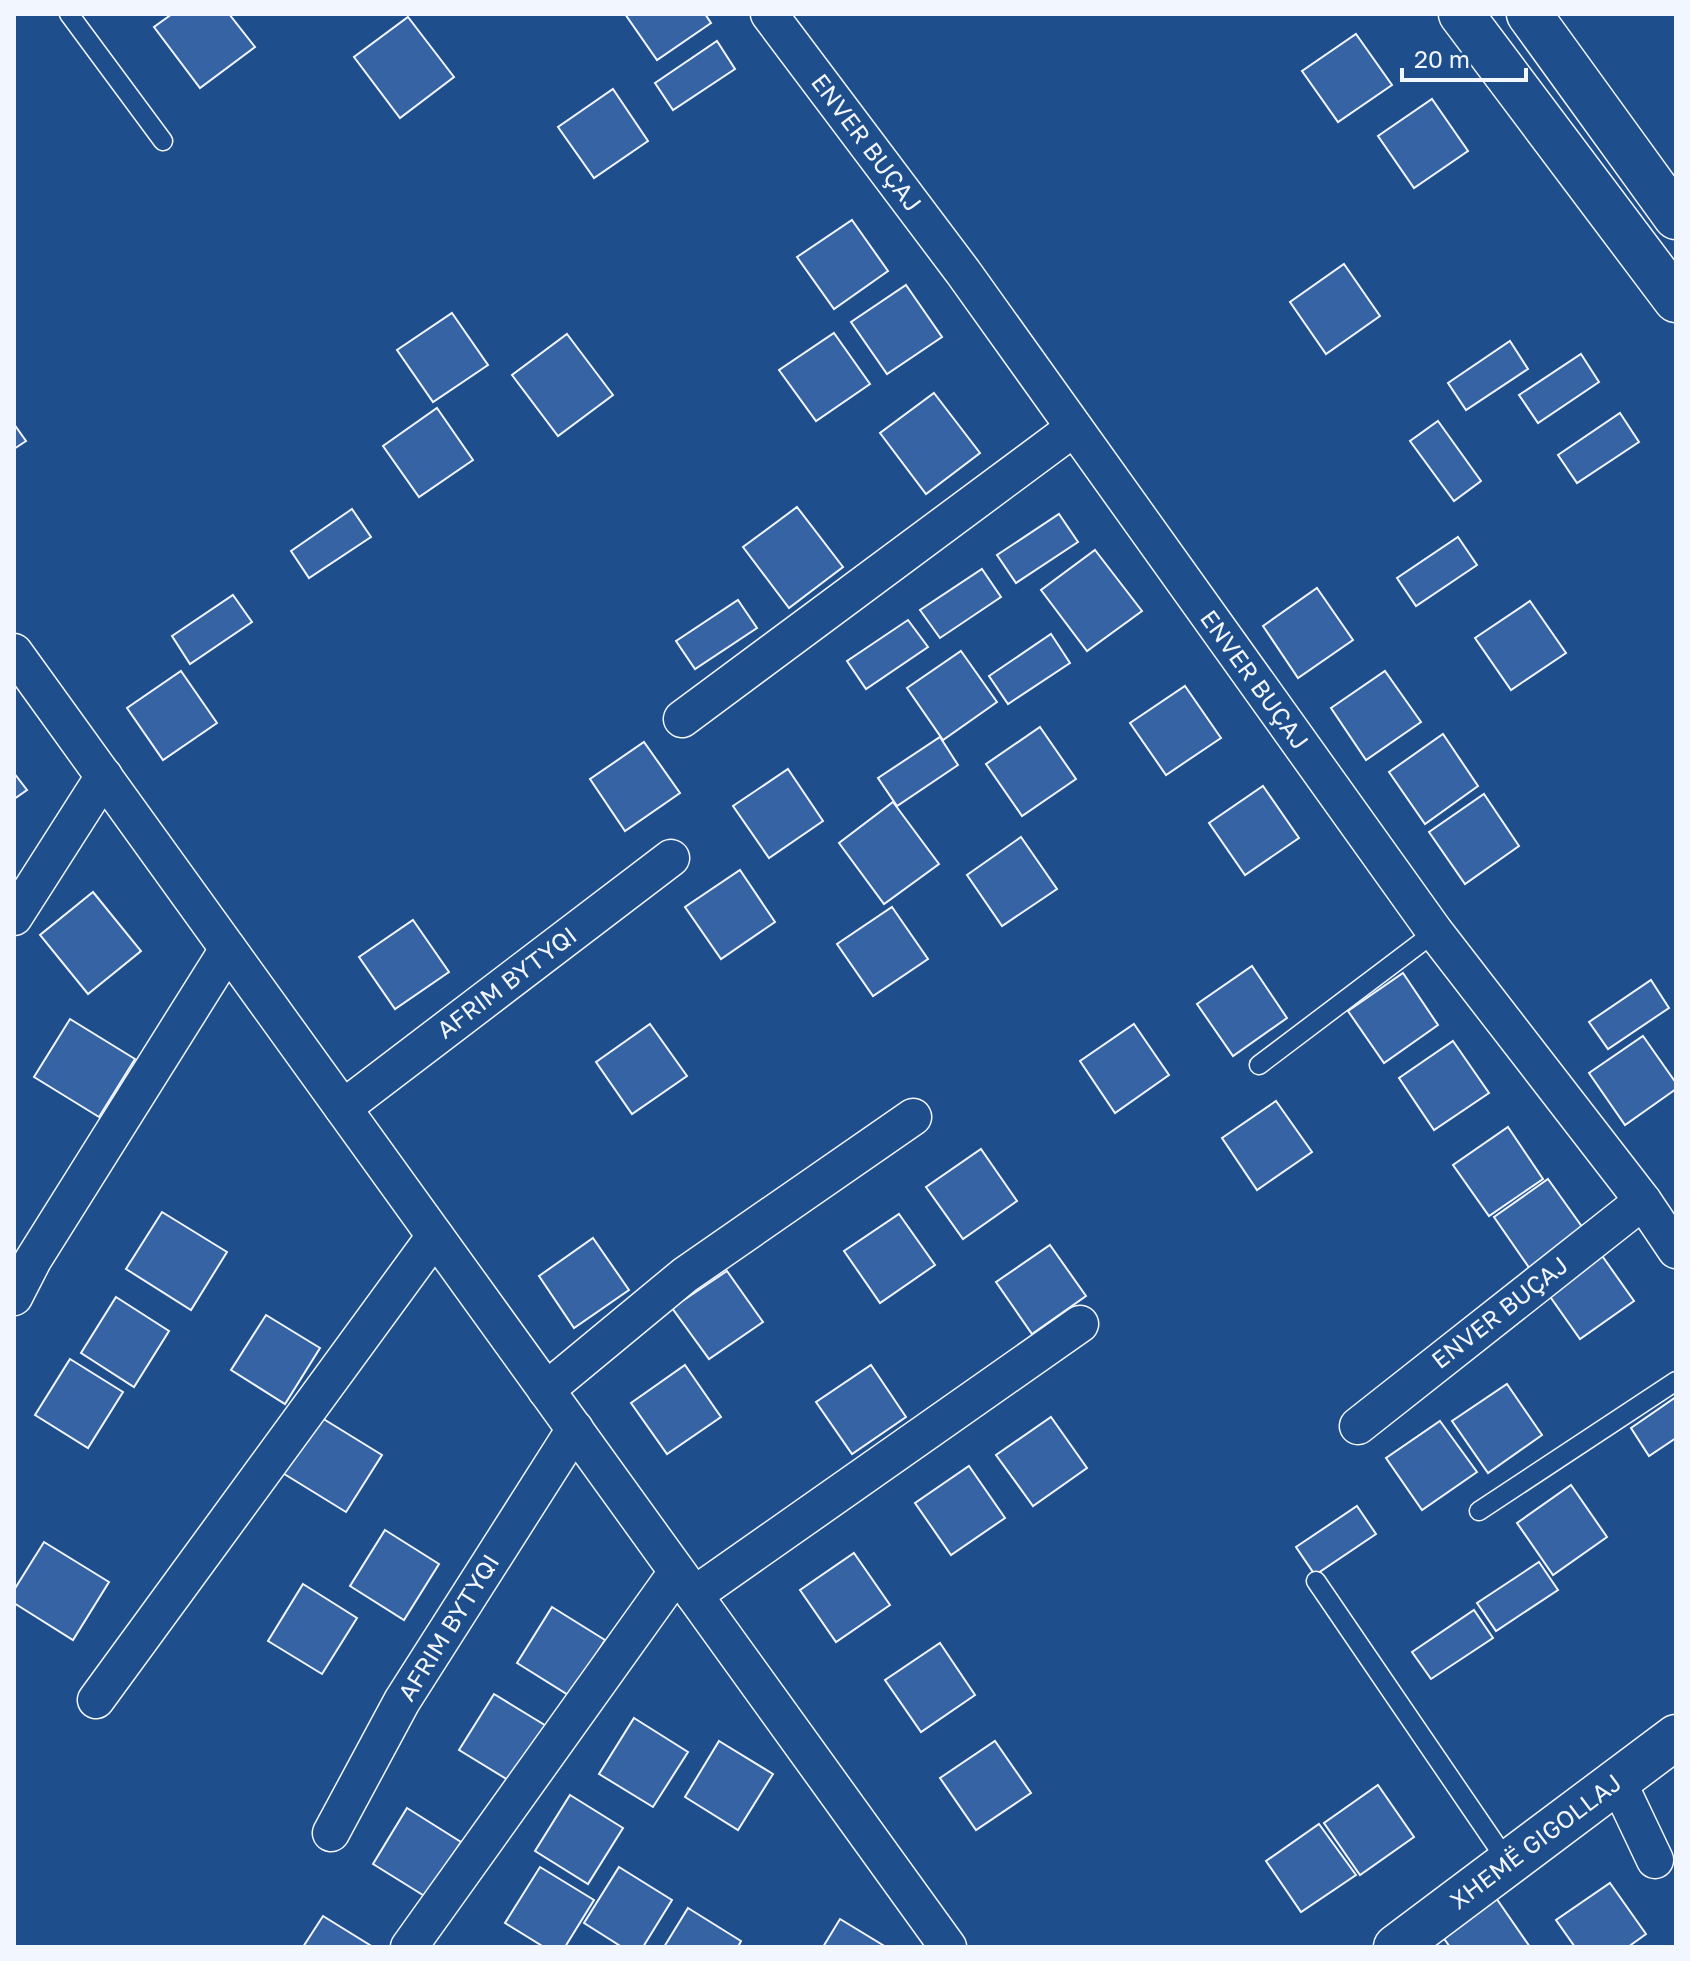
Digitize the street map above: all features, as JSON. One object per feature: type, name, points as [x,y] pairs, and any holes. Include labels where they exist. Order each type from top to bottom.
[{"type":"main road","points":[[1461,14],[1676,300]]},
{"type":"main road","points":[[1529,14],[1676,217]]},
{"type":"main road","name":"XHEMË GIGOLLAJ","points":[[1396,1947],[1676,1737]]},
{"type":"street","name":"ENVER BUÇAJ","points":[[769,14],[963,272],[1435,932],[1643,1201],[1676,1250]]},
{"type":"street","points":[[682,719],[1074,428]]},
{"type":"street","points":[[14,652],[948,1947]]},
{"type":"street","points":[[14,917],[104,776]]},
{"type":"street","name":"AFRIM BYTYQI","points":[[343,1108],[671,858]]},
{"type":"street","points":[[14,1297],[33,1260],[228,949]]},
{"type":"street","points":[[546,1390],[685,1275],[913,1117]]},
{"type":"street","name":"ENVER BUÇAJ","points":[[1358,1426],[1643,1201]]},
{"type":"street","points":[[96,1700],[435,1236]]},
{"type":"street","points":[[409,1947],[686,1584],[1080,1324]]},
{"type":"street","name":"AFRIM BYTYQI","points":[[331,1833],[402,1701],[575,1429]]},
{"type":"street","points":[[1617,1780],[1655,1860]]},
{"type":"lane","points":[[69,14],[163,141]]},
{"type":"lane","points":[[1259,1065],[1435,932]]},
{"type":"lane","points":[[1479,1511],[1676,1381]]},
{"type":"lane","points":[[1316,1581],[1509,1864]]},
{"type":"building","points":[[172,14],[229,14],[255,47],[200,88],[154,27]]},
{"type":"building","points":[[625,14],[705,14],[711,23],[657,60]]},
{"type":"building","points":[[408,17],[454,77],[400,118],[354,57]]},
{"type":"building","points":[[1356,34],[1392,85],[1338,122],[1302,71]]},
{"type":"building","points":[[717,41],[735,69],[673,110],[655,83]]},
{"type":"building","points":[[613,89],[648,141],[594,178],[558,127]]},
{"type":"building","points":[[1432,99],[1468,151],[1414,188],[1378,136]]},
{"type":"building","points":[[852,220],[888,271],[834,309],[797,257]]},
{"type":"building","points":[[1344,264],[1380,316],[1326,354],[1290,302]]},
{"type":"building","points":[[906,285],[942,337],[887,374],[851,322]]},
{"type":"building","points":[[452,313],[488,365],[433,402],[397,350]]},
{"type":"building","points":[[834,333],[870,384],[816,421],[779,370]]},
{"type":"building","points":[[567,334],[613,395],[558,436],[512,375]]},
{"type":"building","points":[[1510,341],[1528,369],[1466,410],[1448,383]]},
{"type":"building","points":[[1581,354],[1599,382],[1538,423],[1519,395]]},
{"type":"building","points":[[934,393],[980,453],[926,494],[880,433]]},
{"type":"building","points":[[437,408],[473,460],[419,497],[383,446]]},
{"type":"building","points":[[1620,413],[1639,442],[1577,483],[1558,455]]},
{"type":"building","points":[[1438,421],[1481,481],[1454,501],[1410,441]]},
{"type":"building","points":[[14,424],[26,441],[14,449]]},
{"type":"building","points":[[797,507],[843,567],[789,608],[743,547]]},
{"type":"building","points":[[352,509],[371,537],[309,578],[291,551]]},
{"type":"building","points":[[1059,514],[1078,542],[1016,583],[997,555]]},
{"type":"building","points":[[1458,537],[1477,565],[1416,606],[1397,578]]},
{"type":"building","points":[[1095,550],[1142,611],[1087,651],[1041,590]]},
{"type":"building","points":[[982,569],[1001,597],[940,638],[920,610]]},
{"type":"building","points":[[1317,588],[1353,640],[1298,678],[1263,626]]},
{"type":"building","points":[[233,595],[252,622],[190,664],[172,636]]},
{"type":"building","points":[[738,600],[757,628],[695,669],[676,641]]},
{"type":"building","points":[[1530,601],[1566,653],[1511,690],[1475,638]]},
{"type":"building","points":[[908,620],[928,647],[866,689],[847,661]]},
{"type":"building","points":[[1051,634],[1070,663],[1008,704],[989,676]]},
{"type":"building","points":[[961,651],[997,702],[943,740],[907,688]]},
{"type":"building","points":[[181,671],[217,723],[163,760],[127,708]]},
{"type":"building","points":[[1385,671],[1421,722],[1366,760],[1331,708]]},
{"type":"building","points":[[1185,686],[1221,738],[1166,775],[1130,723]]},
{"type":"building","points":[[1040,727],[1076,779],[1022,816],[986,764]]},
{"type":"building","points":[[1443,734],[1478,786],[1425,824],[1389,772]]},
{"type":"building","points":[[940,737],[958,765],[897,806],[878,778]]},
{"type":"building","points":[[644,742],[680,793],[625,831],[590,779]]},
{"type":"building","points":[[788,769],[823,821],[769,858],[733,806]]},
{"type":"building","points":[[14,773],[27,790],[14,799]]},
{"type":"building","points":[[1263,786],[1299,838],[1245,875],[1209,823]]},
{"type":"building","points":[[1484,794],[1519,846],[1465,884],[1429,832]]},
{"type":"building","points":[[893,802],[939,864],[884,904],[839,843]]},
{"type":"building","points":[[1021,837],[1057,889],[1002,926],[967,875]]},
{"type":"building","points":[[740,870],[775,922],[721,959],[685,907]]},
{"type":"building","points":[[93,892],[141,951],[88,994],[40,935]]},
{"type":"building","points":[[892,907],[928,959],[873,996],[837,944]]},
{"type":"building","points":[[413,920],[449,972],[395,1009],[359,957]]},
{"type":"building","points":[[1252,966],[1287,1018],[1233,1056],[1197,1004]]},
{"type":"building","points":[[1403,973],[1438,1025],[1384,1063],[1348,1011]]},
{"type":"building","points":[[1651,980],[1669,1008],[1608,1049],[1589,1022]]},
{"type":"building","points":[[70,1019],[135,1059],[99,1117],[34,1077]]},
{"type":"building","points":[[650,1024],[687,1076],[632,1114],[596,1062]]},
{"type":"building","points":[[1134,1024],[1169,1075],[1115,1113],[1080,1061]]},
{"type":"building","points":[[1643,1036],[1676,1083],[1676,1089],[1625,1125],[1589,1073]]},
{"type":"building","points":[[1453,1041],[1489,1093],[1434,1130],[1399,1078]]},
{"type":"building","points":[[1276,1101],[1312,1152],[1257,1190],[1222,1138]]},
{"type":"building","points":[[1508,1127],[1543,1179],[1489,1216],[1453,1165]]},
{"type":"building","points":[[981,1149],[1017,1201],[963,1239],[926,1187]]},
{"type":"building","points":[[1548,1179],[1585,1231],[1530,1269],[1494,1217]]},
{"type":"building","points":[[162,1212],[227,1252],[191,1310],[126,1269]]},
{"type":"building","points":[[899,1214],[935,1265],[880,1303],[844,1251]]},
{"type":"building","points":[[593,1238],[629,1290],[574,1328],[539,1276]]},
{"type":"building","points":[[1050,1245],[1086,1296],[1032,1334],[996,1282]]},
{"type":"building","points":[[1598,1250],[1634,1301],[1580,1339],[1544,1288]]},
{"type":"building","points":[[727,1271],[763,1322],[709,1359],[672,1308]]},
{"type":"building","points":[[116,1297],[169,1331],[134,1387],[81,1353]]},
{"type":"building","points":[[266,1315],[320,1348],[285,1404],[231,1370]]},
{"type":"building","points":[[70,1359],[123,1392],[88,1448],[35,1415]]},
{"type":"building","points":[[685,1365],[721,1417],[667,1454],[631,1403]]},
{"type":"building","points":[[871,1365],[906,1417],[852,1454],[816,1402]]},
{"type":"building","points":[[1507,1384],[1542,1435],[1488,1473],[1452,1421]]},
{"type":"building","points":[[1676,1397],[1676,1438],[1649,1456],[1631,1428]]},
{"type":"building","points":[[317,1415],[382,1455],[346,1512],[281,1472]]},
{"type":"building","points":[[1051,1417],[1087,1468],[1033,1506],[996,1455]]},
{"type":"building","points":[[1440,1421],[1477,1472],[1422,1510],[1386,1458]]},
{"type":"building","points":[[969,1466],[1005,1518],[951,1555],[915,1503]]},
{"type":"building","points":[[1571,1485],[1607,1537],[1553,1575],[1517,1523]]},
{"type":"building","points":[[1357,1506],[1376,1534],[1315,1575],[1296,1547]]},
{"type":"building","points":[[385,1530],[439,1564],[404,1620],[350,1586]]},
{"type":"building","points":[[44,1542],[109,1582],[73,1640],[14,1603],[14,1590]]},
{"type":"building","points":[[854,1553],[890,1605],[836,1642],[800,1590]]},
{"type":"building","points":[[1539,1562],[1558,1590],[1496,1631],[1477,1603]]},
{"type":"building","points":[[303,1584],[357,1618],[322,1674],[268,1641]]},
{"type":"building","points":[[552,1607],[605,1640],[570,1696],[517,1663]]},
{"type":"building","points":[[1474,1610],[1493,1638],[1431,1679],[1412,1652]]},
{"type":"building","points":[[940,1643],[975,1695],[921,1732],[885,1680]]},
{"type":"building","points":[[494,1694],[548,1727],[513,1783],[459,1750]]},
{"type":"building","points":[[634,1718],[688,1752],[653,1807],[599,1774]]},
{"type":"building","points":[[719,1741],[773,1774],[738,1830],[685,1797]]},
{"type":"building","points":[[995,1741],[1031,1793],[976,1830],[940,1778]]},
{"type":"building","points":[[1378,1785],[1414,1837],[1360,1875],[1324,1823]]},
{"type":"building","points":[[570,1795],[623,1828],[588,1884],[535,1851]]},
{"type":"building","points":[[407,1808],[461,1842],[426,1897],[373,1864]]},
{"type":"building","points":[[1319,1824],[1356,1875],[1301,1912],[1266,1861]]},
{"type":"building","points":[[540,1867],[594,1900],[565,1947],[544,1947],[505,1923]]},
{"type":"building","points":[[619,1867],[672,1900],[643,1947],[622,1947],[584,1923]]},
{"type":"building","points":[[1610,1883],[1646,1934],[1628,1947],[1575,1947],[1556,1920]]},
{"type":"building","points":[[1494,1895],[1530,1947],[1450,1947],[1440,1933]]},
{"type":"building","points":[[688,1908],[741,1941],[738,1947],[664,1947]]},
{"type":"building","points":[[323,1916],[373,1947],[303,1947]]},
{"type":"building","points":[[840,1919],[886,1947],[823,1947]]}]
